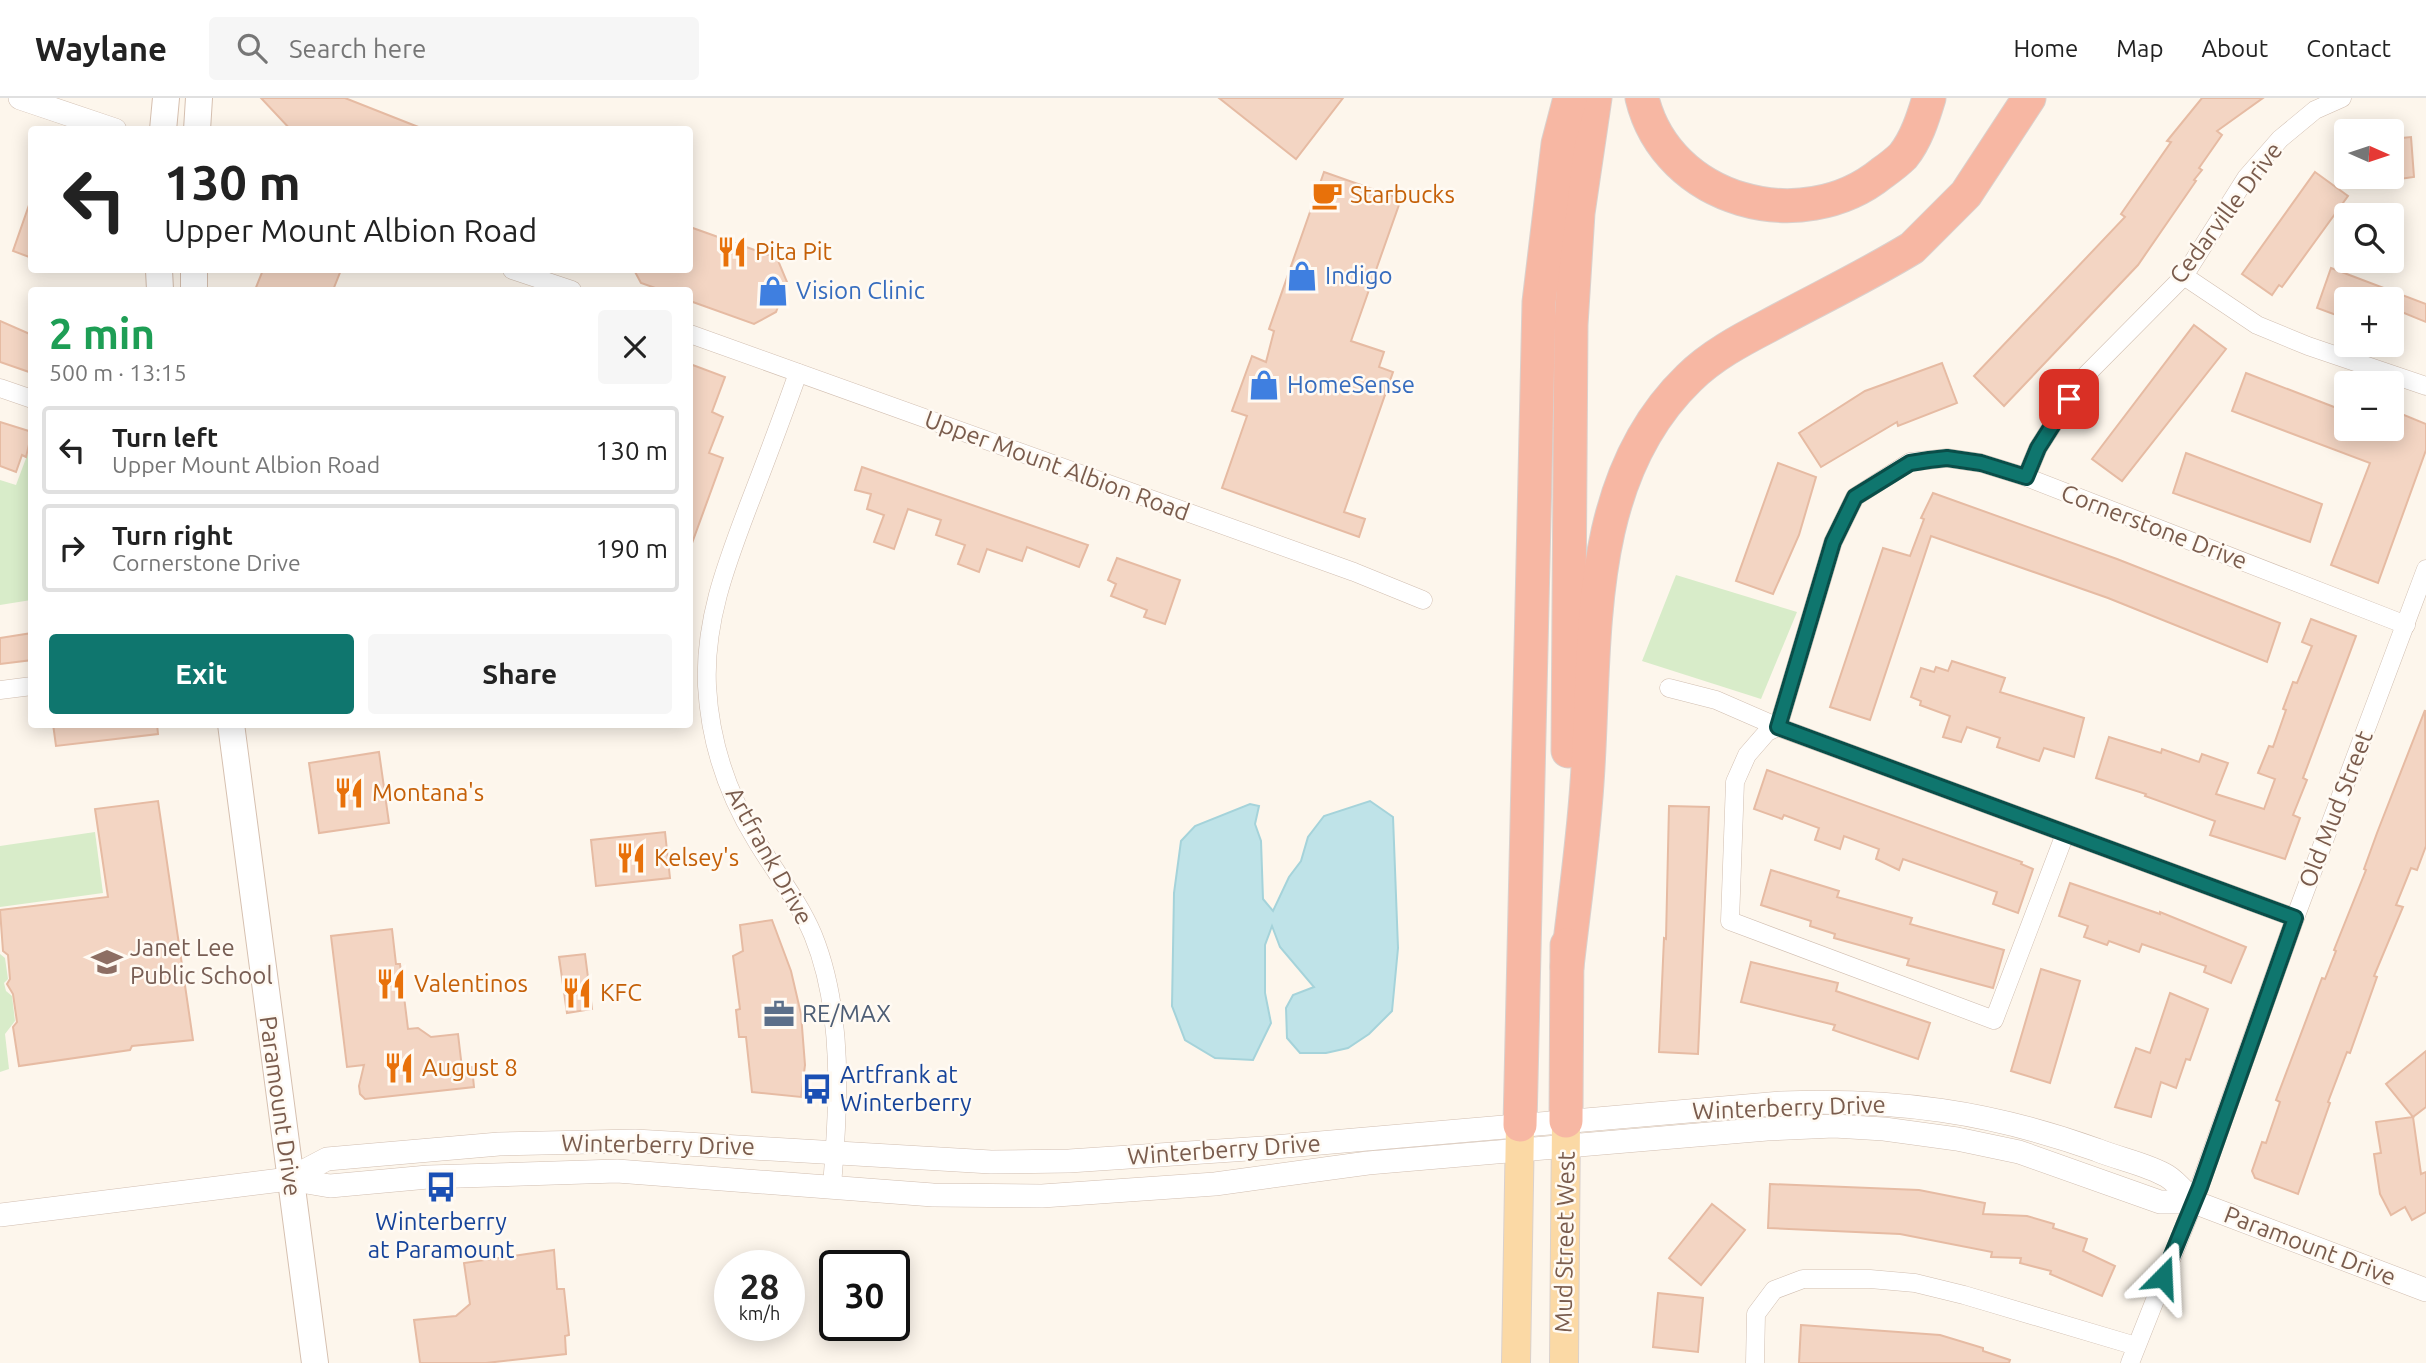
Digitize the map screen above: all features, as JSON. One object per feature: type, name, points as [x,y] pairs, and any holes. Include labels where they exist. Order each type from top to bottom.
[{"type":"highway","points":[[1520,1138],[1539,302],[1558,144],[1570,98]]},
{"type":"highway","points":[[1567,1134],[1571,325],[1578,213],[1595,98]]},
{"type":"highway","points":[[1642,98],[1656,134],[1675,160],[1706,184],[1737,199],[1771,207],[1802,206],[1829,201],[1866,186],[1902,157],[1919,128],[1929,98]]},
{"type":"highway","points":[[1567,967],[1587,785],[1598,595],[1605,536],[1637,449],[1660,410],[1690,376],[1735,344],[1886,264],[1927,235],[1966,194],[2029,98]]},
{"type":"main road","points":[[163,126],[166,98]]},
{"type":"main road","points":[[197,126],[199,98]]},
{"type":"main road","name":"Paramount Drive","points":[[232,728],[315,1363]]},
{"type":"main road","name":"Mud Street West","points":[[1564,1363],[1567,1134]]},
{"type":"main road","name":"Mud Street West","points":[[1516,1363],[1520,1138]]},
{"type":"street","points":[[20,98],[103,126]]},
{"type":"street","name":"Cedarville Drive","points":[[2026,477],[2038,448],[2082,379],[2184,276],[2246,178],[2280,139],[2315,110],[2342,98]]},
{"type":"street","points":[[521,273],[563,287]]},
{"type":"street","points":[[2184,276],[2257,325],[2308,346],[2426,386]]},
{"type":"street","name":"Upper Mount Albion Road","points":[[693,335],[1354,572],[1423,600]]},
{"type":"street","name":"Artfrank Drive","points":[[798,373],[718,589],[709,636],[707,684],[713,732],[735,801],[758,843],[800,908],[813,936],[826,976],[836,1039],[832,1185]]},
{"type":"street","points":[[0,388],[28,398]]},
{"type":"street","name":"Cornerstone Drive","points":[[1778,727],[1833,542],[1855,497],[1910,463],[1947,458],[1981,463],[2026,477],[2406,625]]},
{"type":"street","name":"Old Mud Street","points":[[2133,1355],[2194,1202],[2295,918],[2426,569]]},
{"type":"street","points":[[0,690],[28,686]]},
{"type":"street","points":[[1670,688],[1716,700],[1778,727],[2295,918]]},
{"type":"street","points":[[1778,727],[1767,732],[1746,755],[1735,782],[1731,921],[1994,1020],[2065,834]]},
{"type":"street","name":"Winterberry Drive","points":[[289,1179],[327,1159],[499,1144],[635,1140],[991,1162],[1069,1161],[1263,1148],[1520,1138],[1567,1134],[1781,1103],[1845,1101],[1898,1103],[1949,1110],[2047,1132],[2168,1176],[2194,1202]]},
{"type":"street","name":"Winterberry Drive","points":[[0,1215],[289,1179],[330,1186],[428,1177],[579,1170],[832,1185],[933,1195],[1042,1196],[1216,1184],[1520,1138]]},
{"type":"street","name":"Paramount Drive","points":[[2194,1202],[2426,1290]]},
{"type":"street","points":[[1755,1363],[1756,1314],[1774,1290],[1803,1279],[1870,1279],[1914,1283],[1964,1295],[2133,1355]]},
{"type":"green space","points":[[28,453],[28,600],[0,605],[0,480],[16,485]]},
{"type":"green space","points":[[1676,575],[1797,612],[1761,699],[1642,661]]},
{"type":"green space","points":[[95,832],[103,893],[0,907],[0,846]]},
{"type":"green space","points":[[0,954],[5,958],[8,979],[4,983],[6,991],[12,996],[15,1021],[5,1034],[9,1069],[0,1072]]},
{"type":"water","points":[[1370,801],[1393,817],[1398,948],[1392,1011],[1369,1034],[1348,1048],[1326,1053],[1300,1053],[1287,1038],[1286,1008],[1293,995],[1314,987],[1280,947],[1272,926],[1265,945],[1265,993],[1271,1023],[1253,1060],[1215,1058],[1185,1040],[1172,1006],[1174,893],[1181,841],[1195,826],[1250,804],[1259,806],[1255,824],[1261,841],[1263,899],[1273,911],[1289,877],[1301,861],[1308,837],[1324,816]]},
{"type":"building","points":[[261,98],[345,98],[416,126],[287,126]]},
{"type":"building","points":[[1219,98],[1343,98],[1296,159]]},
{"type":"building","points":[[2202,98],[2263,98],[2217,131],[2222,135],[2199,168],[2202,170],[2194,180],[2196,181],[2138,265],[2004,406],[1974,376],[2125,217],[2121,214],[2171,142],[2167,141]]},
{"type":"building","points":[[2411,137],[2414,177],[2404,178],[2404,138]]},
{"type":"building","points":[[1324,172],[1401,199],[1351,341],[1384,352],[1379,367],[1393,372],[1344,512],[1365,519],[1359,537],[1222,488],[1247,416],[1232,411],[1252,356],[1266,362],[1274,331],[1269,329]]},
{"type":"building","points":[[2315,172],[2334,186],[2334,189],[2348,196],[2343,203],[2334,203],[2334,215],[2282,287],[2279,285],[2272,295],[2242,274]]},
{"type":"building","points":[[28,208],[28,257],[13,251]]},
{"type":"building","points":[[693,228],[777,258],[787,282],[776,312],[754,324],[693,302],[693,287],[652,287],[641,283],[636,273],[693,273]]},
{"type":"building","points":[[2331,268],[2334,273],[2344,273],[2381,287],[2334,287],[2334,314],[2317,308]]},
{"type":"building","points":[[262,273],[340,273],[334,287],[256,287]]},
{"type":"building","points":[[2404,296],[2426,304],[2426,322],[2404,313]]},
{"type":"building","points":[[0,321],[28,333],[28,372],[0,362]]},
{"type":"building","points":[[2194,325],[2226,349],[2122,481],[2092,459]]},
{"type":"building","points":[[1942,363],[1957,403],[1898,426],[1897,422],[1821,467],[1799,433],[1865,391]]},
{"type":"building","points":[[693,365],[725,377],[712,412],[723,417],[709,453],[723,458],[693,540]]},
{"type":"building","points":[[2246,373],[2334,407],[2334,441],[2404,441],[2404,415],[2426,424],[2426,450],[2378,583],[2331,565],[2370,463],[2232,411]]},
{"type":"building","points":[[0,422],[28,431],[26,457],[22,455],[16,472],[0,466]]},
{"type":"building","points":[[2186,453],[2322,504],[2310,542],[2173,493]]},
{"type":"building","points":[[1778,463],[1816,477],[1799,535],[1773,594],[1736,581]]},
{"type":"building","points":[[862,467],[1088,545],[1079,567],[1027,547],[1022,561],[987,549],[979,572],[958,564],[965,545],[936,535],[941,520],[908,509],[894,549],[874,542],[884,515],[867,509],[871,494],[855,490]]},
{"type":"building","points":[[1933,493],[2117,559],[2280,623],[2267,662],[2108,598],[1931,536],[1870,720],[1830,707],[1883,548],[1910,556],[1924,519],[1921,518]]},
{"type":"building","points":[[1117,558],[1180,580],[1165,624],[1144,617],[1147,610],[1111,596],[1116,584],[1108,580]]},
{"type":"building","points":[[2311,619],[2356,636],[2303,778],[2307,780],[2293,815],[2300,818],[2285,859],[2210,835],[2215,821],[2096,778],[2109,737],[2161,753],[2162,749],[2199,762],[2202,754],[2228,763],[2216,794],[2264,809],[2275,779],[2258,773],[2269,746],[2273,747],[2293,682],[2297,683],[2312,646],[2302,642]]},
{"type":"building","points":[[28,634],[28,660],[0,664],[0,638]]},
{"type":"building","points":[[1952,661],[2005,678],[2000,692],[2084,718],[2074,757],[2044,748],[2039,761],[1997,747],[2000,738],[1967,727],[1961,742],[1943,737],[1950,716],[1920,705],[1921,701],[1911,697],[1921,668],[1934,672],[1936,667],[1948,671]]},
{"type":"building","points":[[2425,710],[2426,846],[2417,870],[2411,868],[2396,905],[2403,907],[2374,976],[2377,977],[2350,1053],[2347,1052],[2328,1102],[2330,1103],[2298,1194],[2255,1178],[2252,1171],[2262,1142],[2266,1143],[2280,1102],[2276,1100],[2322,978],[2325,979],[2336,951],[2334,950],[2366,870],[2364,869],[2377,833]]},
{"type":"building","points":[[54,728],[157,728],[158,734],[56,746]]},
{"type":"building","name":"Montana's","points":[[379,752],[389,823],[319,833],[309,763]]},
{"type":"building","points":[[1767,770],[2022,862],[2021,864],[2033,869],[2018,913],[1993,904],[1997,892],[1903,859],[1899,870],[1876,859],[1879,849],[1844,836],[1840,849],[1815,840],[1819,828],[1784,815],[1782,819],[1754,809]]},
{"type":"building","points":[[158,801],[193,1040],[132,1046],[130,1050],[19,1066],[13,1027],[17,1022],[13,994],[7,984],[10,979],[8,955],[3,951],[0,910],[108,897],[95,809]]},
{"type":"building","points":[[1669,806],[1709,807],[1698,1054],[1659,1052],[1664,938],[1666,939]]},
{"type":"building","name":"Kelsey's","points":[[665,832],[670,878],[596,886],[591,840]]},
{"type":"building","points":[[1771,870],[1839,891],[1837,897],[1912,918],[1910,924],[2004,950],[1993,988],[1907,965],[1909,959],[1834,938],[1835,934],[1810,926],[1811,921],[1761,905]]},
{"type":"building","points":[[2070,883],[2160,912],[2246,947],[2231,983],[2204,972],[2206,966],[2142,944],[2139,952],[2109,941],[2107,945],[2084,937],[2088,926],[2059,916]]},
{"type":"building","points":[[772,920],[791,971],[801,1014],[805,1065],[801,1097],[752,1092],[746,1037],[739,1037],[736,1010],[740,1009],[733,956],[743,951],[740,925]]},
{"type":"building","points":[[392,929],[396,964],[400,964],[408,1029],[418,1028],[431,1037],[458,1034],[462,1068],[472,1067],[474,1087],[365,1099],[360,1094],[364,1065],[347,1067],[331,936]]},
{"type":"building","name":"KFC","points":[[585,954],[592,1009],[567,1013],[559,957]]},
{"type":"building","points":[[1751,962],[1838,983],[1836,991],[1930,1023],[1918,1059],[1833,1030],[1835,1025],[1741,1002]]},
{"type":"building","points":[[2041,969],[2080,981],[2050,1083],[2011,1071]]},
{"type":"building","points":[[2170,993],[2208,1009],[2190,1060],[2186,1059],[2176,1088],[2161,1082],[2151,1117],[2115,1107],[2136,1048],[2150,1053]]},
{"type":"building","points":[[2426,1051],[2426,1107],[2413,1117],[2386,1084]]},
{"type":"building","points":[[2413,1117],[2421,1174],[2426,1172],[2426,1212],[2412,1220],[2405,1207],[2391,1215],[2380,1194],[2374,1154],[2381,1153],[2376,1122]]},
{"type":"building","points":[[1770,1184],[1919,1190],[1985,1203],[1983,1214],[2027,1216],[2054,1224],[2053,1228],[2087,1239],[2083,1251],[2115,1266],[2102,1296],[2050,1274],[2051,1271],[2020,1263],[2021,1258],[1991,1257],[1992,1252],[1900,1234],[1768,1228]]},
{"type":"building","points":[[1712,1204],[1745,1230],[1701,1285],[1669,1258]]},
{"type":"building","points":[[554,1250],[557,1289],[564,1289],[569,1335],[565,1336],[566,1354],[486,1363],[420,1363],[414,1320],[456,1316],[470,1304],[464,1263]]},
{"type":"building","points":[[1658,1293],[1703,1298],[1698,1352],[1653,1347]]},
{"type":"building","points":[[1801,1325],[1940,1335],[1983,1348],[1983,1351],[2010,1360],[2009,1363],[1799,1363]]},
{"type":"place","name":"Starbucks","points":[[1327,195]]},
{"type":"place","name":"Pita Pit","points":[[732,252]]},
{"type":"place","name":"Indigo","points":[[1302,276]]},
{"type":"place","name":"Vision Clinic","points":[[773,291]]},
{"type":"place","name":"HomeSense","points":[[1264,385]]},
{"type":"place","name":"Montana's","points":[[349,793]]},
{"type":"place","name":"Kelsey's","points":[[631,858]]},
{"type":"place","name":"Janet Lee Public School","points":[[107,962]]},
{"type":"place","name":"Valentinos","points":[[391,984]]},
{"type":"place","name":"KFC","points":[[577,993]]},
{"type":"place","name":"RE/MAX","points":[[779,1014]]},
{"type":"place","name":"August 8","points":[[399,1068]]},
{"type":"place","name":"Artfrank at Winterberry","points":[[817,1089]]},
{"type":"place","name":"Winterberry at Paramount","points":[[441,1187]]},
{"type":"route","points":[[2069,399],[2038,448],[2026,477],[1981,463],[1947,458],[1929,460],[1910,463],[1855,497],[1833,542],[1778,727],[2295,918],[2200,1187],[2163,1277]]}]
